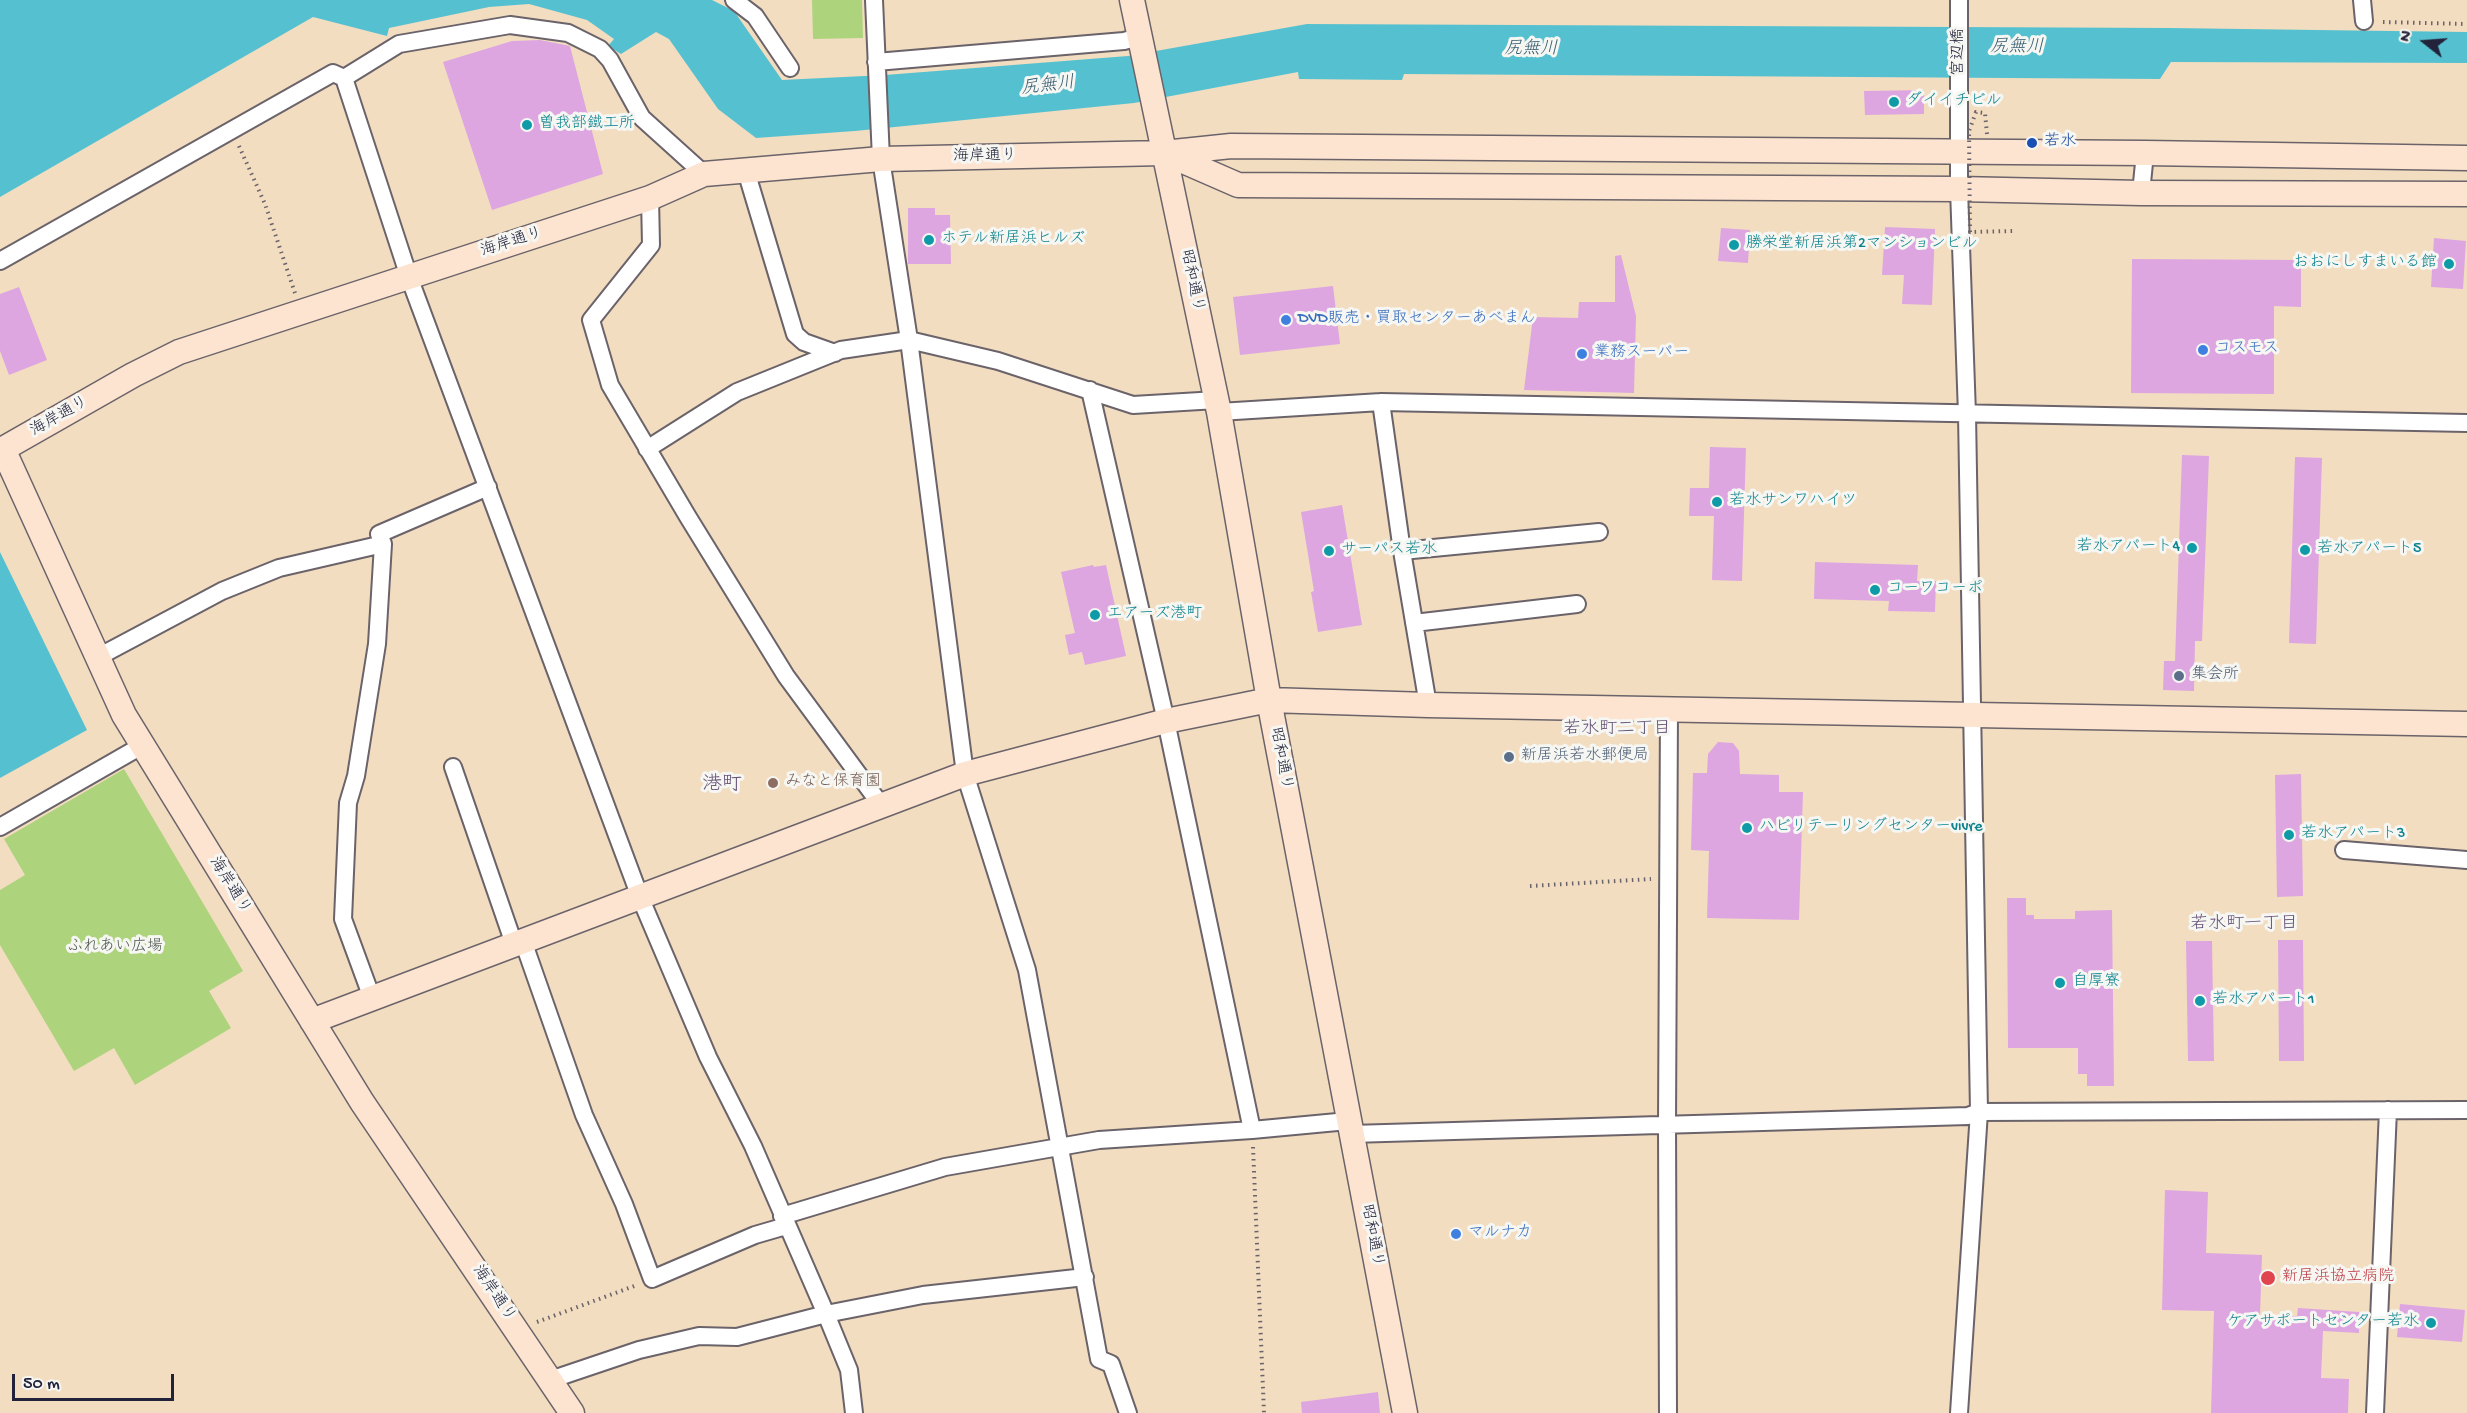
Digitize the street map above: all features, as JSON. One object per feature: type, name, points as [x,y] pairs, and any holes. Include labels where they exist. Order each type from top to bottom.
[{"type":"street","points":[[734,0],[755,16],[790,68]]},
{"type":"street","points":[[874,0],[881,159],[909,340],[965,774],[1027,970],[1099,1359],[1111,1364],[1128,1413]]},
{"type":"street","name":"昭和通り","points":[[1132,0],[1218,406],[1269,700],[1405,1413]]},
{"type":"street","name":"宮辺橋","points":[[1959,0],[1961,20],[1959,189],[1967,414],[1979,1112],[1959,1413]]},
{"type":"street","points":[[2362,0],[2364,21]]},
{"type":"street","points":[[344,78],[399,44],[510,25],[568,33],[584,39],[605,54],[642,118],[704,174]]},
{"type":"street","points":[[877,67],[1124,41],[1140,44]]},
{"type":"street","points":[[0,261],[333,73],[344,78],[409,277],[640,897],[708,1057],[753,1146],[826,1314],[849,1370],[854,1413]]},
{"type":"street","name":"海岸通り","points":[[572,1413],[362,1102],[124,715],[1,447],[179,352],[650,198],[704,174],[881,159],[1164,153],[1231,146],[2145,153],[2467,158]]},
{"type":"street","points":[[1164,153],[1238,185],[2467,194]]},
{"type":"street","points":[[2141,193],[2145,153]]},
{"type":"street","points":[[746,171],[795,334],[804,342],[834,353]]},
{"type":"street","points":[[650,198],[651,245],[591,320],[610,386],[786,676],[881,806]]},
{"type":"street","points":[[647,449],[737,392],[841,350],[909,340],[998,361],[1133,405],[1218,406],[1381,402],[2467,423]]},
{"type":"street","points":[[1090,390],[1166,721],[1252,1130]]},
{"type":"street","points":[[1381,402],[1401,551],[1428,705]]},
{"type":"street","points":[[372,998],[343,919],[348,803],[356,776],[377,644],[383,544],[379,534],[488,487]]},
{"type":"street","points":[[1401,551],[1599,532]]},
{"type":"street","points":[[98,657],[222,591],[279,568],[383,544]]},
{"type":"street","points":[[1414,623],[1577,604]]},
{"type":"street","points":[[312,1021],[965,774],[1166,721],[1269,700],[1428,705],[2467,724]]},
{"type":"street","points":[[1668,1413],[1666,1124],[1670,709]]},
{"type":"street","points":[[0,827],[142,745]]},
{"type":"street","points":[[453,766],[584,1115],[624,1204],[652,1279],[784,1221],[945,1167],[1099,1140],[1252,1130],[1666,1124],[1956,1116],[1979,1112],[2467,1110]]},
{"type":"street","points":[[2344,850],[2467,860]]},
{"type":"street","points":[[2375,1413],[2388,1110]]},
{"type":"street","points":[[550,1380],[639,1350],[699,1336],[737,1337],[826,1314],[923,1295],[1085,1277]]},
{"type":"path","points":[[2364,21],[2467,24]]},
{"type":"path","points":[[1987,134],[1985,112],[1976,112],[1970,131],[1970,232],[2013,231]]},
{"type":"path","points":[[232,128],[265,204],[301,312]]},
{"type":"path","points":[[1530,886],[1670,878]]},
{"type":"path","points":[[1252,1130],[1264,1413]]},
{"type":"path","points":[[517,1330],[652,1279]]},
{"type":"green space","points":[[812,0],[862,0],[863,38],[813,39]]},
{"type":"green space","name":"ふれあい広場","points":[[124,769],[243,971],[209,991],[231,1028],[135,1085],[114,1048],[74,1071],[0,945],[0,890],[25,875],[4,839]]},
{"type":"water","name":"尻無川","points":[[0,0],[712,0],[734,11],[782,80],[885,75],[1128,56],[1307,24],[2169,28],[2467,32],[2467,63],[2171,62],[2160,79],[1404,74],[1402,80],[1299,79],[1298,72],[1134,103],[855,131],[756,138],[718,109],[669,39],[656,32],[621,54],[608,46],[614,39],[587,20],[529,4],[489,7],[389,28],[387,36],[313,17],[0,197]]},
{"type":"water","points":[[0,552],[87,730],[0,778]]},
{"type":"building","name":"曽我部鐵工所","points":[[540,40],[570,46],[603,174],[492,210],[443,62],[512,41]]},
{"type":"building","name":"ダイイチビル","points":[[1924,90],[1924,114],[1865,115],[1864,91]]},
{"type":"building","name":"ホテル新居浜ヒルズ","points":[[908,208],[935,208],[935,215],[950,215],[951,264],[908,264]]},
{"type":"building","points":[[1885,227],[1935,229],[1932,305],[1902,304],[1904,275],[1882,275]]},
{"type":"building","name":"勝栄堂新居浜第2マンションビル","points":[[1721,228],[1750,230],[1748,263],[1718,261]]},
{"type":"building","name":"おおにしすまいる館","points":[[2434,238],[2466,241],[2463,289],[2431,287]]},
{"type":"building","name":"業務スーパー","points":[[1621,255],[1636,316],[1634,393],[1524,390],[1533,317],[1578,318],[1579,302],[1615,302],[1615,256]]},
{"type":"building","name":"コスモス","points":[[2132,259],[2301,260],[2301,307],[2274,306],[2274,394],[2131,393]]},
{"type":"building","name":"DVD販売・買取センターあべまん","points":[[1333,286],[1340,344],[1240,355],[1233,297]]},
{"type":"building","points":[[19,287],[47,360],[9,375],[0,351],[0,294]]},
{"type":"building","name":"若水サンワハイツ","points":[[1710,447],[1746,448],[1742,581],[1712,580],[1714,516],[1689,516],[1690,488],[1709,488]]},
{"type":"building","name":"若水アパート4","points":[[2182,455],[2209,456],[2202,641],[2195,641],[2194,691],[2163,690],[2164,661],[2175,661]]},
{"type":"building","name":"若水アパート5","points":[[2295,457],[2322,458],[2316,644],[2289,643]]},
{"type":"building","name":"サーパス若水","points":[[1342,505],[1362,625],[1318,632],[1301,512]]},
{"type":"building","name":"コーワコーポ","points":[[1815,562],[1918,565],[1917,581],[1936,581],[1935,612],[1888,611],[1889,601],[1814,599]]},
{"type":"building","name":"エアーズ港町","points":[[1093,565],[1094,567],[1106,565],[1126,656],[1085,665],[1082,652],[1069,655],[1065,635],[1075,633],[1061,572]]},
{"type":"building","name":"ハビリテーリングセンターvivre","points":[[1718,742],[1733,743],[1739,751],[1740,774],[1779,775],[1779,792],[1803,792],[1799,920],[1707,918],[1709,851],[1691,850],[1693,773],[1707,773],[1708,754]]},
{"type":"building","name":"若水アパート3","points":[[2301,774],[2303,896],[2277,897],[2275,775]]},
{"type":"building","name":"自厚寮","points":[[2007,898],[2026,898],[2026,915],[2034,915],[2034,919],[2075,919],[2075,911],[2112,910],[2114,1086],[2087,1086],[2087,1074],[2078,1074],[2078,1048],[2008,1048]]},
{"type":"building","points":[[2278,940],[2303,940],[2304,1061],[2279,1061]]},
{"type":"building","name":"若水アパート1","points":[[2186,941],[2212,941],[2214,1061],[2188,1061]]},
{"type":"building","points":[[2165,1190],[2208,1192],[2206,1253],[2262,1255],[2260,1315],[2297,1316],[2298,1308],[2359,1312],[2359,1333],[2323,1331],[2321,1378],[2349,1379],[2348,1413],[2211,1413],[2214,1311],[2162,1310]]},
{"type":"building","name":"ケアサポートセンター若水","points":[[2400,1304],[2465,1310],[2462,1342],[2397,1337]]},
{"type":"building","points":[[1378,1392],[1380,1413],[1302,1413],[1301,1402]]},
{"type":"place","name":"ダイイチビル","points":[[1894,102]]},
{"type":"place","name":"曽我部鐵工所","points":[[527,125]]},
{"type":"place","name":"若水","points":[[2032,143]]},
{"type":"place","name":"ホテル新居浜ヒルズ","points":[[929,240]]},
{"type":"place","name":"勝栄堂新居浜第2マンションビル","points":[[1734,245]]},
{"type":"place","name":"おおにしすまいる館","points":[[2449,264]]},
{"type":"place","name":"DVD販売・買取センターあべまん","points":[[1286,320]]},
{"type":"place","name":"コスモス","points":[[2203,350]]},
{"type":"place","name":"業務スーパー","points":[[1582,354]]},
{"type":"place","name":"若水サンワハイツ","points":[[1717,502]]},
{"type":"place","name":"若水アパート4","points":[[2192,548]]},
{"type":"place","name":"若水アパート5","points":[[2305,550]]},
{"type":"place","name":"サーパス若水","points":[[1329,551]]},
{"type":"place","name":"コーワコーポ","points":[[1875,590]]},
{"type":"place","name":"エアーズ港町","points":[[1095,615]]},
{"type":"place","name":"集会所","points":[[2179,676]]},
{"type":"place","name":"新居浜若水郵便局","points":[[1509,757]]},
{"type":"place","name":"みなと保育園","points":[[773,783]]},
{"type":"place","name":"ハビリテーリングセンターvivre","points":[[1747,828]]},
{"type":"place","name":"若水アパート3","points":[[2289,835]]},
{"type":"place","name":"自厚寮","points":[[2060,983]]},
{"type":"place","name":"若水アパート1","points":[[2200,1001]]},
{"type":"place","name":"マルナカ","points":[[1456,1234]]},
{"type":"place","name":"新居浜協立病院","points":[[2268,1278]]},
{"type":"place","name":"ケアサポートセンター若水","points":[[2431,1323]]},
{"type":"district","name":"若水町二丁目","points":[[1617,730]]},
{"type":"district","name":"港町","points":[[722,786]]},
{"type":"district","name":"若水町一丁目","points":[[2244,925]]}]
